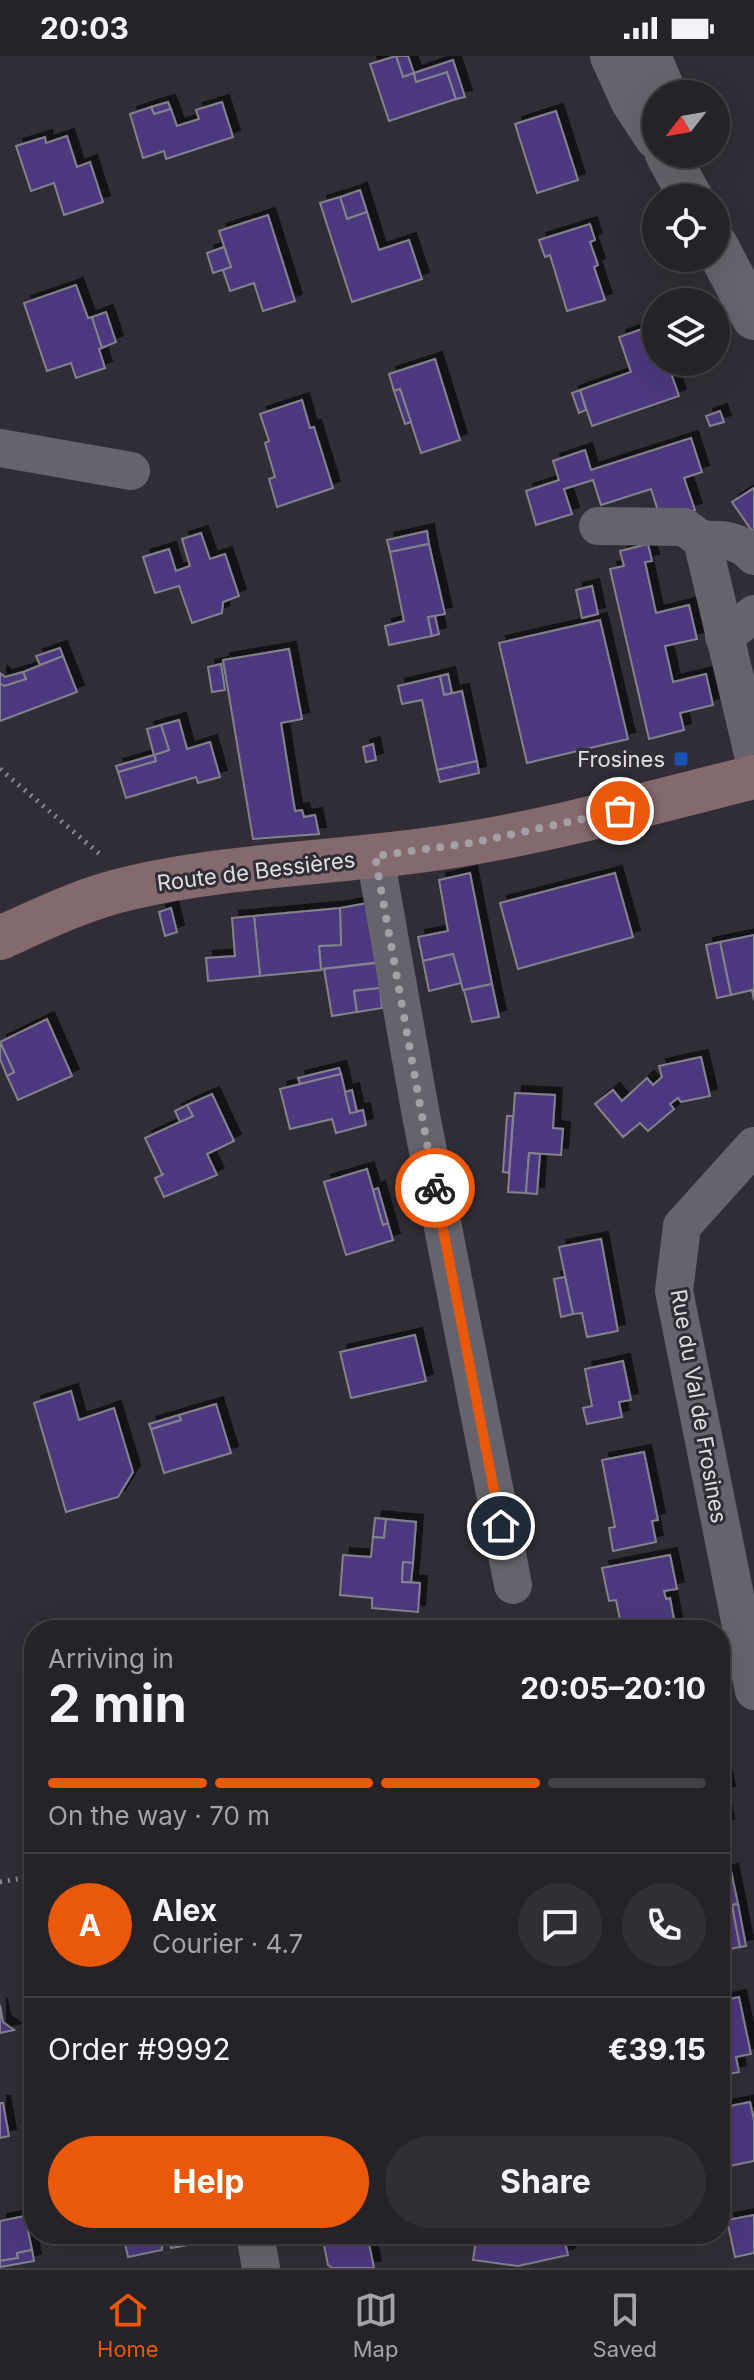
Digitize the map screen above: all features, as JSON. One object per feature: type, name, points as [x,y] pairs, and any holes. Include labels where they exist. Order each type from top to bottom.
[{"type":"main road","name":"Route de Bessières","points":[[0,938],[53,914],[126,888],[182,877],[471,843],[600,816],[754,777]]},
{"type":"street","points":[[612,56],[642,116]]},
{"type":"street","points":[[649,56],[659,80]]},
{"type":"street","points":[[730,244],[752,297]]},
{"type":"street","points":[[730,265],[752,297]]},
{"type":"street","points":[[0,448],[131,471]]},
{"type":"street","points":[[598,526],[684,527],[702,540],[726,539],[754,556]]},
{"type":"street","points":[[702,540],[754,758]]},
{"type":"street","points":[[724,637],[754,614]]},
{"type":"street","points":[[375,856],[420,1110],[513,1585]]},
{"type":"street","name":"Rue du Val de Frosines","points":[[754,1146],[682,1226],[674,1291],[754,1691]]},
{"type":"street","points":[[257,2244],[261,2268]]},
{"type":"path","points":[[0,769],[116,868],[126,888]]},
{"type":"path","points":[[0,1882],[24,1878]]},
{"type":"building","points":[[396,56],[408,56],[414,73],[403,77]]},
{"type":"building","points":[[396,56],[403,77],[414,73],[416,82],[447,72],[456,99],[389,121],[370,64]]},
{"type":"building","points":[[453,60],[465,97],[456,99],[447,72],[416,82],[414,73]]},
{"type":"building","points":[[168,102],[171,109],[154,114],[151,107]]},
{"type":"building","points":[[222,102],[233,137],[166,159],[164,151],[143,158],[130,114],[151,107],[154,114],[171,109],[177,126],[199,119],[196,110]]},
{"type":"building","points":[[556,111],[578,180],[537,193],[515,124]]},
{"type":"building","points":[[67,136],[77,167],[90,162],[103,202],[64,215],[54,183],[31,191],[16,146],[45,137],[46,143]]},
{"type":"building","points":[[360,190],[367,212],[347,219],[340,197]]},
{"type":"building","points":[[340,197],[347,219],[367,212],[379,250],[409,240],[422,279],[352,302],[320,203]]},
{"type":"building","points":[[268,215],[295,301],[263,311],[254,283],[230,291],[223,270],[231,267],[219,231]]},
{"type":"building","points":[[590,224],[595,240],[590,242],[598,265],[594,267],[605,300],[567,311],[550,255],[545,257],[539,240]]},
{"type":"building","points":[[224,247],[231,267],[213,273],[207,253]]},
{"type":"building","points":[[76,285],[88,318],[92,317],[105,368],[76,378],[71,363],[47,371],[24,303]]},
{"type":"building","points":[[106,312],[116,342],[102,348],[92,317]]},
{"type":"building","points":[[642,329],[642,376],[672,376],[679,396],[592,426],[580,390],[631,372],[619,337]]},
{"type":"building","points":[[435,359],[460,440],[421,453],[400,389],[394,391],[389,374]]},
{"type":"building","points":[[400,389],[411,422],[405,424],[394,391]]},
{"type":"building","points":[[580,390],[586,410],[579,413],[572,393]]},
{"type":"building","points":[[302,400],[333,488],[277,507],[269,479],[275,477],[265,443],[269,441],[260,414]]},
{"type":"building","points":[[720,411],[724,422],[710,426],[706,416]]},
{"type":"building","points":[[691,438],[702,472],[684,478],[695,510],[661,520],[651,489],[601,505],[593,480],[564,489],[572,514],[536,525],[526,491],[559,480],[553,461],[585,450],[591,470]]},
{"type":"building","points":[[754,488],[754,530],[752,531],[732,502]]},
{"type":"building","points":[[427,531],[429,544],[390,552],[387,540]]},
{"type":"building","points":[[201,533],[210,559],[225,554],[239,596],[223,602],[222,613],[192,623],[179,586],[155,593],[143,557],[169,549],[176,571],[190,566],[182,539]]},
{"type":"building","points":[[429,544],[445,614],[428,617],[432,636],[389,645],[385,626],[404,621],[390,552]]},
{"type":"building","points":[[648,544],[652,561],[645,562],[656,613],[689,605],[697,639],[665,646],[673,682],[706,674],[713,705],[680,713],[684,730],[649,739],[610,569],[624,566],[620,551]]},
{"type":"building","points":[[592,586],[598,614],[582,618],[576,590]]},
{"type":"building","points":[[435,616],[439,634],[432,636],[428,617]]},
{"type":"building","points":[[600,620],[628,739],[527,763],[499,643]]},
{"type":"building","points":[[60,648],[63,656],[40,665],[36,656]]},
{"type":"building","points":[[289,649],[302,719],[281,723],[295,811],[302,810],[304,817],[315,815],[319,834],[253,839],[223,660]]},
{"type":"building","points":[[63,656],[77,692],[0,721],[0,683],[4,686],[26,679],[23,672]]},
{"type":"building","points":[[221,664],[225,690],[212,692],[208,667]]},
{"type":"building","points":[[23,672],[26,679],[4,686],[0,683],[0,673],[5,677]]},
{"type":"building","points":[[448,674],[452,693],[444,695],[440,676]]},
{"type":"building","points":[[440,676],[444,695],[462,691],[477,761],[437,770],[422,700],[402,704],[398,686]]},
{"type":"building","points":[[179,720],[187,749],[210,742],[220,777],[198,783],[196,777],[126,798],[118,772],[156,761],[154,755],[169,750],[161,725]]},
{"type":"building","points":[[161,725],[169,750],[154,755],[147,729]]},
{"type":"building","points":[[373,744],[376,760],[366,762],[363,747]]},
{"type":"building","points":[[154,755],[156,761],[118,772],[116,766]]},
{"type":"building","points":[[477,761],[479,773],[440,782],[437,770]]},
{"type":"building","points":[[470,873],[492,984],[463,990],[453,954],[423,961],[418,937],[448,931],[439,880]]},
{"type":"building","points":[[615,873],[633,937],[518,969],[500,903]]},
{"type":"building","points":[[368,903],[380,962],[321,969],[319,946],[341,945],[340,908]]},
{"type":"building","points":[[171,908],[177,932],[165,936],[159,912]]},
{"type":"building","points":[[340,908],[341,945],[319,946],[321,970],[260,976],[254,916]]},
{"type":"building","points":[[254,916],[260,976],[208,981],[206,958],[235,956],[232,918]]},
{"type":"building","points":[[754,935],[754,1000],[752,990],[731,995],[720,942]]},
{"type":"building","points":[[720,942],[731,995],[717,998],[706,945]]},
{"type":"building","points":[[453,954],[461,983],[429,991],[423,961]]},
{"type":"building","points":[[377,963],[380,988],[354,991],[357,1012],[332,1016],[324,969]]},
{"type":"building","points":[[492,984],[499,1017],[472,1022],[464,990]]},
{"type":"building","points":[[380,988],[382,1008],[357,1012],[354,991]]},
{"type":"building","points":[[47,1019],[72,1076],[18,1100],[7,1076],[14,1072],[0,1042]]},
{"type":"building","points":[[0,1042],[14,1072],[7,1076],[0,1059]]},
{"type":"building","points":[[701,1057],[710,1096],[681,1102],[678,1098],[670,1104],[674,1109],[648,1131],[640,1123],[623,1137],[595,1104],[613,1090],[622,1101],[647,1078],[653,1085],[662,1077],[659,1066]]},
{"type":"building","points":[[339,1068],[341,1074],[300,1084],[298,1078]]},
{"type":"building","points":[[341,1074],[350,1113],[363,1110],[366,1125],[336,1133],[332,1119],[290,1129],[280,1089]]},
{"type":"building","points":[[352,1090],[357,1112],[350,1113],[345,1092]]},
{"type":"building","points":[[515,1093],[555,1095],[553,1128],[563,1129],[561,1155],[529,1153],[526,1193],[508,1192]]},
{"type":"building","points":[[212,1094],[234,1141],[207,1154],[217,1175],[164,1197],[155,1178],[164,1174],[145,1138],[193,1116],[187,1105]]},
{"type":"building","points":[[187,1105],[193,1116],[180,1122],[175,1111]]},
{"type":"building","points":[[507,1116],[513,1116],[509,1173],[503,1172]]},
{"type":"building","points":[[529,1153],[540,1154],[537,1194],[526,1193]]},
{"type":"building","points":[[367,1169],[383,1225],[388,1223],[393,1240],[346,1255],[324,1182]]},
{"type":"building","points":[[378,1188],[388,1223],[383,1225],[373,1190]]},
{"type":"building","points":[[601,1239],[618,1331],[587,1337],[582,1313],[573,1314],[559,1247]]},
{"type":"building","points":[[565,1277],[573,1314],[561,1317],[554,1279]]},
{"type":"building","points":[[415,1335],[426,1381],[351,1398],[340,1352]]},
{"type":"building","points":[[623,1361],[631,1400],[619,1402],[622,1417],[587,1424],[583,1408],[592,1406],[585,1369]]},
{"type":"building","points":[[71,1391],[79,1420],[114,1408],[133,1472],[118,1497],[66,1512],[34,1403]]},
{"type":"building","points":[[216,1404],[231,1453],[164,1473],[151,1429],[181,1420],[179,1415]]},
{"type":"building","points":[[179,1415],[181,1420],[151,1429],[149,1424]]},
{"type":"building","points":[[644,1452],[658,1520],[652,1521],[656,1542],[613,1551],[609,1528],[615,1527],[602,1460]]},
{"type":"building","points":[[375,1518],[386,1519],[384,1538],[373,1537]]},
{"type":"building","points":[[386,1519],[416,1522],[413,1563],[403,1562],[402,1582],[420,1583],[418,1612],[372,1608],[372,1598],[340,1595],[343,1555],[371,1557],[373,1537],[384,1538]]},
{"type":"building","points":[[670,1555],[677,1589],[664,1591],[666,1599],[670,1598],[674,1620],[620,1620],[616,1600],[609,1601],[602,1568]]},
{"type":"building","points":[[403,1562],[413,1563],[411,1582],[402,1582]]},
{"type":"building","points":[[730,1871],[738,1904],[732,1905],[740,1947],[730,1949]]},
{"type":"building","points":[[738,1904],[746,1946],[740,1947],[732,1905]]},
{"type":"building","points":[[739,1997],[751,2054],[736,2057],[739,2072],[730,2074],[730,1999]]},
{"type":"building","points":[[0,2005],[3,2022],[14,2030],[0,2033]]},
{"type":"building","points":[[750,2102],[754,2120],[754,2161],[730,2166],[730,2106]]},
{"type":"building","points":[[0,2103],[3,2103],[9,2136],[0,2138]]},
{"type":"building","points":[[754,2215],[754,2253],[735,2257],[730,2219]]},
{"type":"building","points":[[24,2216],[24,2244],[31,2244],[32,2250],[17,2253],[18,2258],[0,2261],[0,2221]]},
{"type":"building","points":[[125,2244],[166,2244],[162,2245],[162,2250],[128,2257]]},
{"type":"building","points":[[170,2244],[194,2244],[171,2248]]},
{"type":"building","points":[[324,2244],[369,2244],[374,2268],[332,2268],[328,2265]]},
{"type":"building","points":[[475,2244],[565,2244],[568,2255],[518,2266],[473,2260]]},
{"type":"building","points":[[32,2250],[34,2261],[0,2267],[0,2261],[18,2258],[17,2253]]},
{"type":"way so far","points":[[435,1188],[375,856],[471,843],[620,811]]},
{"type":"place","name":"Frosines","points":[[681,759]]},
{"type":"route","points":[[435,1188],[501,1526]]}]
